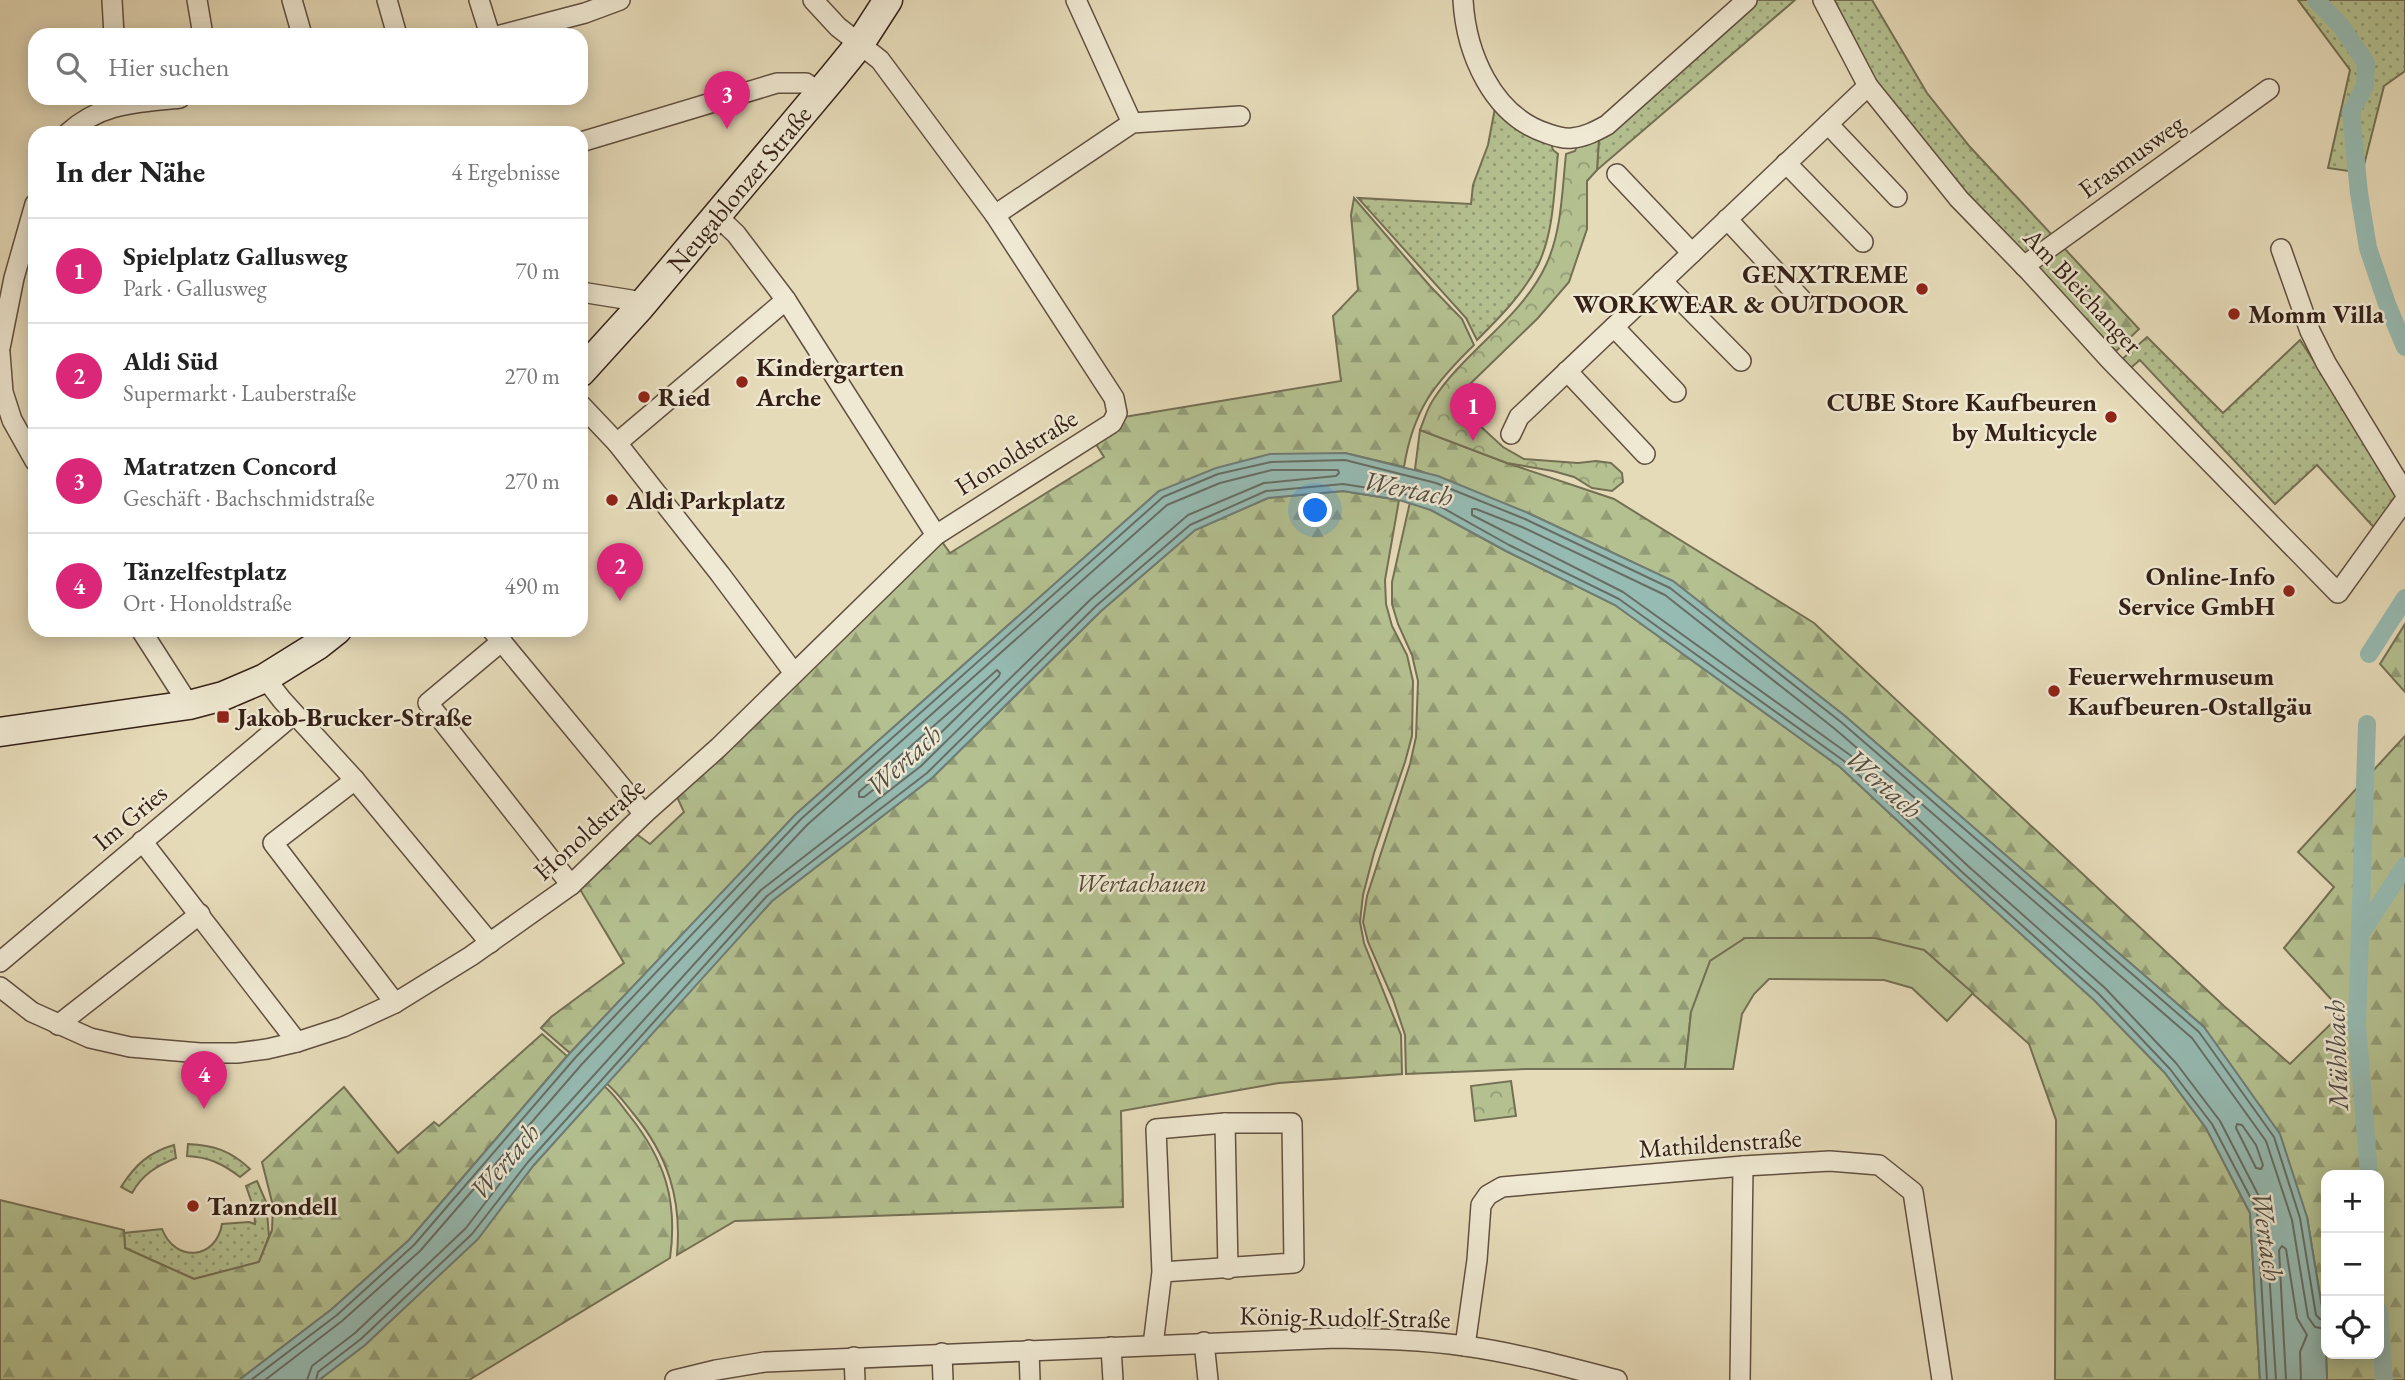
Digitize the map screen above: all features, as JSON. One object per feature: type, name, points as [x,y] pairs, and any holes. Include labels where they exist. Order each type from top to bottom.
[{"type":"street","points":[[112,0],[114,28]]},
{"type":"street","points":[[292,0],[300,28]]},
{"type":"street","points":[[387,0],[395,28]]},
{"type":"street","points":[[479,0],[488,28]]},
{"type":"street","points":[[521,28],[582,7],[620,0]]},
{"type":"street","points":[[813,0],[838,27],[880,60],[995,215],[1132,123],[1240,116]]},
{"type":"street","name":"Neugablonzer Straße","points":[[588,364],[859,45],[888,0]]},
{"type":"street","points":[[1076,0],[1132,123]]},
{"type":"street","points":[[1464,0],[1464,23],[1476,63],[1494,93],[1515,117],[1538,130],[1564,138],[1589,134],[1607,125],[1746,0]]},
{"type":"street","name":"Am Bleichanger","points":[[1823,0],[1868,86],[1959,199],[2111,361],[2338,593],[2405,500]]},
{"type":"street","points":[[198,5],[202,28]]},
{"type":"street","points":[[588,140],[777,83],[806,83],[819,93]]},
{"type":"street","points":[[1511,434],[1519,417],[1868,86]]},
{"type":"street","name":"Erasmusweg","points":[[2024,266],[2269,89]]},
{"type":"street","points":[[76,126],[109,105]]},
{"type":"street","points":[[1828,124],[1897,197]]},
{"type":"street","points":[[1786,163],[1863,243]]},
{"type":"street","points":[[1616,174],[1692,253]]},
{"type":"street","points":[[716,215],[736,234],[786,300],[936,535]]},
{"type":"street","name":"Honoldstraße","points":[[0,987],[32,1012],[90,1038],[130,1047],[200,1053],[237,1053],[267,1049],[343,1027],[395,1003],[490,943],[570,885],[719,747],[936,535],[1112,423],[1117,414],[1117,406],[995,215]]},
{"type":"street","points":[[1727,219],[1803,301]]},
{"type":"street","points":[[28,228],[13,278],[0,351],[3,391],[12,420],[28,449]]},
{"type":"street","points":[[2281,249],[2310,331],[2326,363],[2405,494]]},
{"type":"street","points":[[1662,281],[1741,361]]},
{"type":"street","points":[[588,293],[631,300],[640,306]]},
{"type":"street","points":[[617,443],[786,300]]},
{"type":"street","points":[[1614,327],[1676,392]]},
{"type":"street","points":[[1567,371],[1645,454]]},
{"type":"street","points":[[588,412],[617,443],[794,673]]},
{"type":"street","points":[[145,637],[189,705]]},
{"type":"street","points":[[0,732],[189,705],[223,696],[265,678],[328,637]]},
{"type":"street","points":[[495,637],[428,703],[570,885]]},
{"type":"street","points":[[499,637],[644,814]]},
{"type":"street","points":[[265,678],[355,780],[490,943]]},
{"type":"street","name":"Im Gries","points":[[0,962],[294,713]]},
{"type":"street","points":[[355,780],[273,843],[395,1003]]},
{"type":"street","points":[[142,841],[298,1042]]},
{"type":"street","points":[[58,1025],[200,914]]},
{"type":"street","points":[[1225,1123],[1228,1269]]},
{"type":"street","points":[[1153,1345],[1162,1272],[1156,1129],[1225,1123],[1292,1123],[1294,1263],[1162,1272]]},
{"type":"street","name":"Mathildenstraße","points":[[1465,1346],[1477,1260],[1480,1205],[1488,1195],[1502,1187],[1743,1166],[1830,1161],[1879,1164],[1913,1192],[1942,1380]]},
{"type":"street","points":[[1740,1380],[1743,1166]]},
{"type":"street","name":"König-Rudolf-Straße","points":[[675,1380],[716,1370],[765,1371],[854,1357],[1356,1338],[1465,1346],[1569,1374],[1617,1380]]},
{"type":"street","points":[[1204,1342],[1208,1380]]},
{"type":"street","points":[[1111,1346],[1113,1380]]},
{"type":"street","points":[[1028,1350],[1030,1380]]},
{"type":"street","points":[[942,1353],[943,1380]]},
{"type":"street","points":[[854,1357],[856,1380]]},
{"type":"green space","points":[[1757,0],[1795,0],[1597,170],[1599,138]]},
{"type":"green space","points":[[1829,0],[1872,0],[1927,93],[1970,147],[2054,237],[2023,259],[1939,167],[1873,84]]},
{"type":"green space","points":[[2298,0],[2405,0],[2405,71],[2384,86],[2362,173],[2328,168],[2350,70]]},
{"type":"green space","points":[[1496,103],[1550,140],[1553,150],[1558,154],[1550,225],[1538,265],[1518,295],[1477,340],[1466,318],[1358,198],[1471,204],[1473,185],[1488,145]]},
{"type":"green space","points":[[1599,138],[1597,170],[1587,181],[1587,229],[1569,282],[1538,318],[1469,385],[1455,403],[1503,447],[1524,459],[1611,463],[1622,473],[1623,482],[1612,491],[1592,488],[1574,477],[1553,471],[1507,463],[1420,430],[1431,403],[1446,382],[1507,319],[1535,284],[1546,265],[1555,238],[1566,154],[1575,151],[1578,144]]},
{"type":"green space","points":[[1354,198],[1462,319],[1474,345],[1447,372],[1427,399],[1413,429],[1404,467],[1345,453],[1159,491],[796,814],[570,1053],[541,1028],[551,1017],[624,963],[578,886],[635,833],[650,844],[684,812],[677,797],[940,539],[950,553],[1104,457],[1094,441],[1124,417],[1341,381],[1333,316],[1358,290],[1351,215]]},
{"type":"green space","points":[[2064,248],[2139,329],[2116,351],[2036,269]]},
{"type":"green space","points":[[2147,337],[2223,413],[2300,340],[2403,497],[2378,532],[2317,465],[2275,504],[2140,360],[2128,370],[2120,361]]},
{"type":"green space","points":[[1420,430],[1614,499],[1814,623],[2224,1006],[2290,1064],[2343,1012],[2284,948],[2334,887],[2298,852],[2405,736],[2405,1380],[2327,1380],[2326,1359],[2384,1359],[2384,1170],[2321,1170],[2321,1302],[2307,1217],[2204,1027],[1845,716],[1673,581],[1528,513],[1415,469]]},
{"type":"green space","name":"Wertachauen","points":[[1343,491],[1399,500],[1385,580],[1386,604],[1392,626],[1407,655],[1413,681],[1412,736],[1374,853],[1363,895],[1360,922],[1364,943],[1401,1035],[1402,1074],[1279,1083],[1121,1111],[1123,1207],[735,1221],[677,1255],[677,1215],[670,1179],[663,1161],[644,1128],[606,1083],[772,901],[932,778],[1101,611],[1195,530],[1268,498]]},
{"type":"green space","points":[[1410,502],[1431,510],[1615,605],[1840,767],[2094,1000],[2165,1073],[2206,1128],[2250,1213],[2260,1380],[2055,1380],[2056,1120],[2029,1044],[1924,950],[1744,938],[1691,1012],[1685,1069],[1526,1069],[1406,1074],[1405,1035],[1393,999],[1368,942],[1363,922],[1367,896],[1410,764],[1416,737],[1418,681],[1412,655],[1392,604],[1392,582]]},
{"type":"green space","points":[[2405,624],[2405,692],[2380,664]]},
{"type":"green space","points":[[1745,938],[1875,938],[1924,950],[1973,993],[1947,1021],[1912,988],[1884,980],[1769,979],[1754,994],[1742,1014],[1733,1069],[1685,1069],[1691,1012],[1710,961]]},
{"type":"green space","points":[[542,1034],[567,1056],[409,1240],[332,1309],[239,1380],[0,1380],[0,1200],[124,1230],[125,1248],[194,1279],[259,1262],[272,1230],[273,1206],[262,1162],[344,1087],[398,1153],[434,1122],[439,1126]]},
{"type":"green space","points":[[1511,1081],[1516,1116],[1475,1121],[1471,1086]]},
{"type":"green space","points":[[604,1086],[641,1132],[660,1165],[672,1218],[670,1258],[469,1380],[319,1380],[365,1345],[477,1239],[533,1166]]},
{"type":"green space","points":[[188,1144],[222,1150],[250,1169],[240,1177],[215,1162],[187,1156]]},
{"type":"green space","points":[[174,1145],[176,1158],[150,1172],[132,1193],[121,1187],[143,1160]]},
{"type":"green space","points":[[257,1181],[266,1202],[269,1236],[259,1262],[194,1279],[125,1248],[124,1233],[162,1229],[176,1248],[195,1253],[204,1250],[212,1245],[222,1224],[255,1224],[254,1209],[246,1186]]},
{"type":"water","name":"Wertach","points":[[1345,453],[1438,476],[1528,513],[1673,581],[1845,716],[2204,1027],[2280,1134],[2307,1217],[2321,1302],[2321,1359],[2326,1359],[2327,1380],[2260,1380],[2250,1213],[2206,1128],[2165,1073],[2094,1000],[1840,767],[1615,605],[1431,510],[1399,500],[1343,491],[1268,498],[1195,530],[1101,611],[932,778],[772,901],[533,1166],[478,1239],[365,1345],[319,1380],[239,1380],[332,1309],[409,1240],[570,1053],[796,814],[1159,491],[1216,468],[1270,454]]},
{"type":"waterway","name":"Mühlbach","points":[[2316,0],[2341,26],[2366,63],[2365,86],[2351,112],[2359,193],[2368,248],[2405,347]]},
{"type":"waterway","name":"Mühlbach","points":[[2369,654],[2405,598]]},
{"type":"waterway","name":"Mühlbach","points":[[2367,724],[2357,1025],[2369,1170]]},
{"type":"waterway","name":"Mühlbach","points":[[2361,933],[2405,866]]},
{"type":"waterway","name":"Mühlbach","points":[[2382,1359],[2384,1380]]},
{"type":"place","name":"Matratzen Concord","points":[[727,129]]},
{"type":"place","name":"GENXTREME WORKWEAR & OUTDOOR","points":[[1922,289]]},
{"type":"place","name":"Momm Villa","points":[[2234,314]]},
{"type":"place","name":"Kindergarten Arche","points":[[742,382]]},
{"type":"place","name":"Ried","points":[[644,397]]},
{"type":"place","name":"CUBE Store Kaufbeuren by Multicycle","points":[[2111,417]]},
{"type":"place","name":"Spielplatz Gallusweg","points":[[1473,441]]},
{"type":"place","name":"Aldi Parkplatz","points":[[612,500]]},
{"type":"place","name":"Online-Info Service GmbH","points":[[2289,591]]},
{"type":"place","name":"Aldi Süd","points":[[620,601]]},
{"type":"place","name":"Feuerwehrmuseum Kaufbeuren-Ostallgäu","points":[[2054,691]]},
{"type":"place","name":"Jakob-Brucker-Straße","points":[[223,717]]},
{"type":"place","name":"Tänzelfestplatz","points":[[204,1109]]},
{"type":"place","name":"Tanzrondell","points":[[193,1206]]}]
